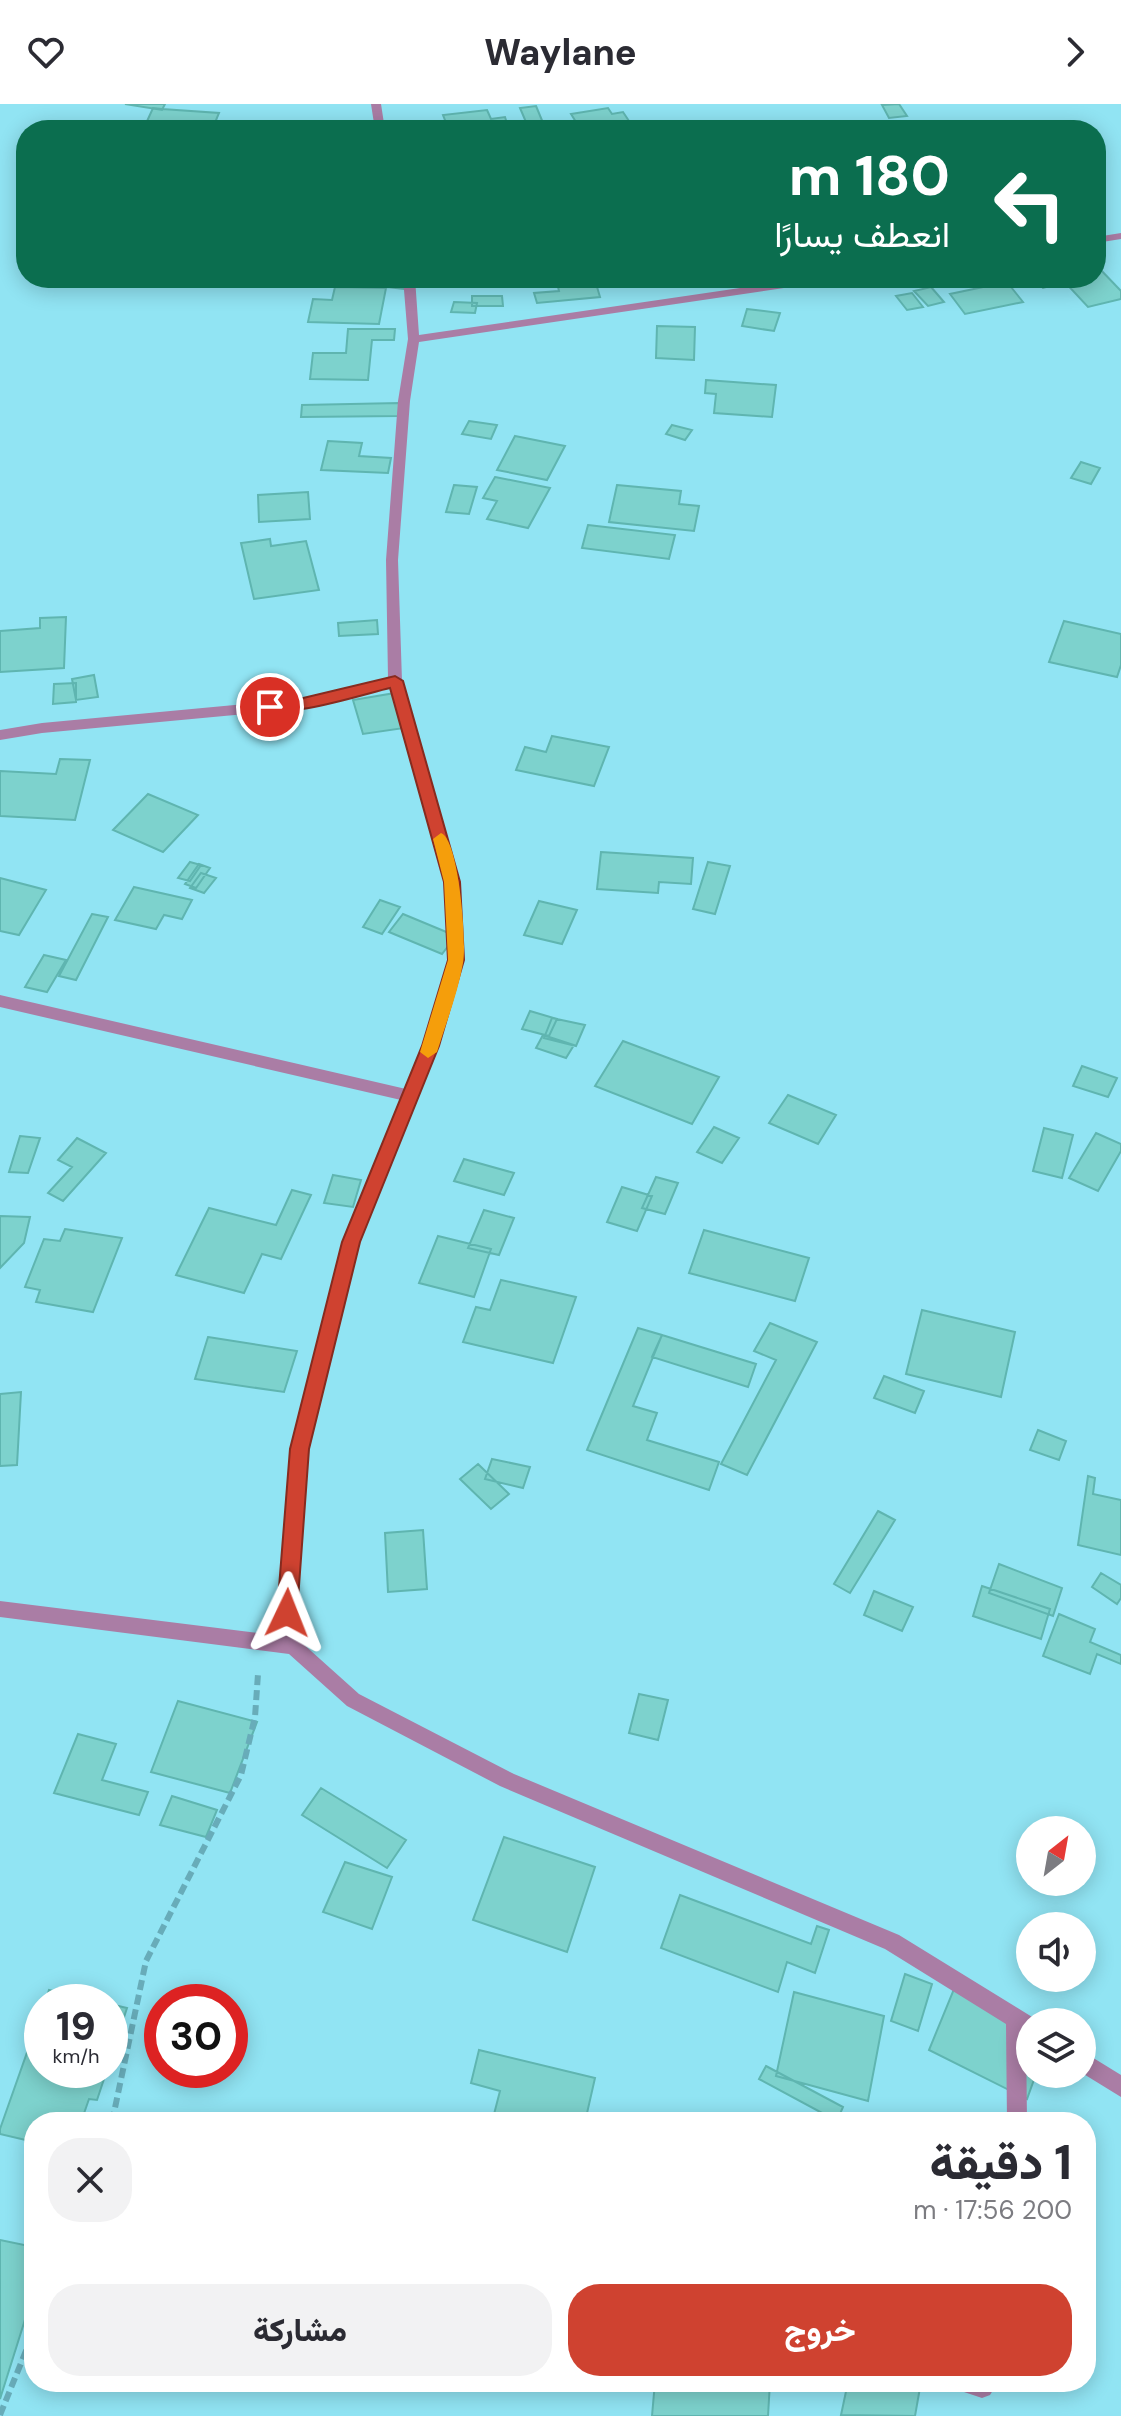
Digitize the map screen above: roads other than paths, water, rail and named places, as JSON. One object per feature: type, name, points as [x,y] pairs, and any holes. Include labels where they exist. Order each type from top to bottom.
[{"type":"street","points":[[293,1646],[287,1613],[300,1449],[351,1242],[431,1046],[456,960],[452,882],[395,681],[392,560],[404,401],[414,339],[410,288]]},
{"type":"street","points":[[414,339],[763,288]]},
{"type":"street","points":[[0,735],[42,728],[299,704],[395,681]]},
{"type":"street","points":[[0,1001],[409,1096]]},
{"type":"street","points":[[0,1609],[293,1646],[353,1700],[507,1780],[892,1942],[1016,2018]]},
{"type":"street","points":[[1096,2070],[1121,2087]]},
{"type":"street","points":[[1018,2112],[1019,2088]]}]
